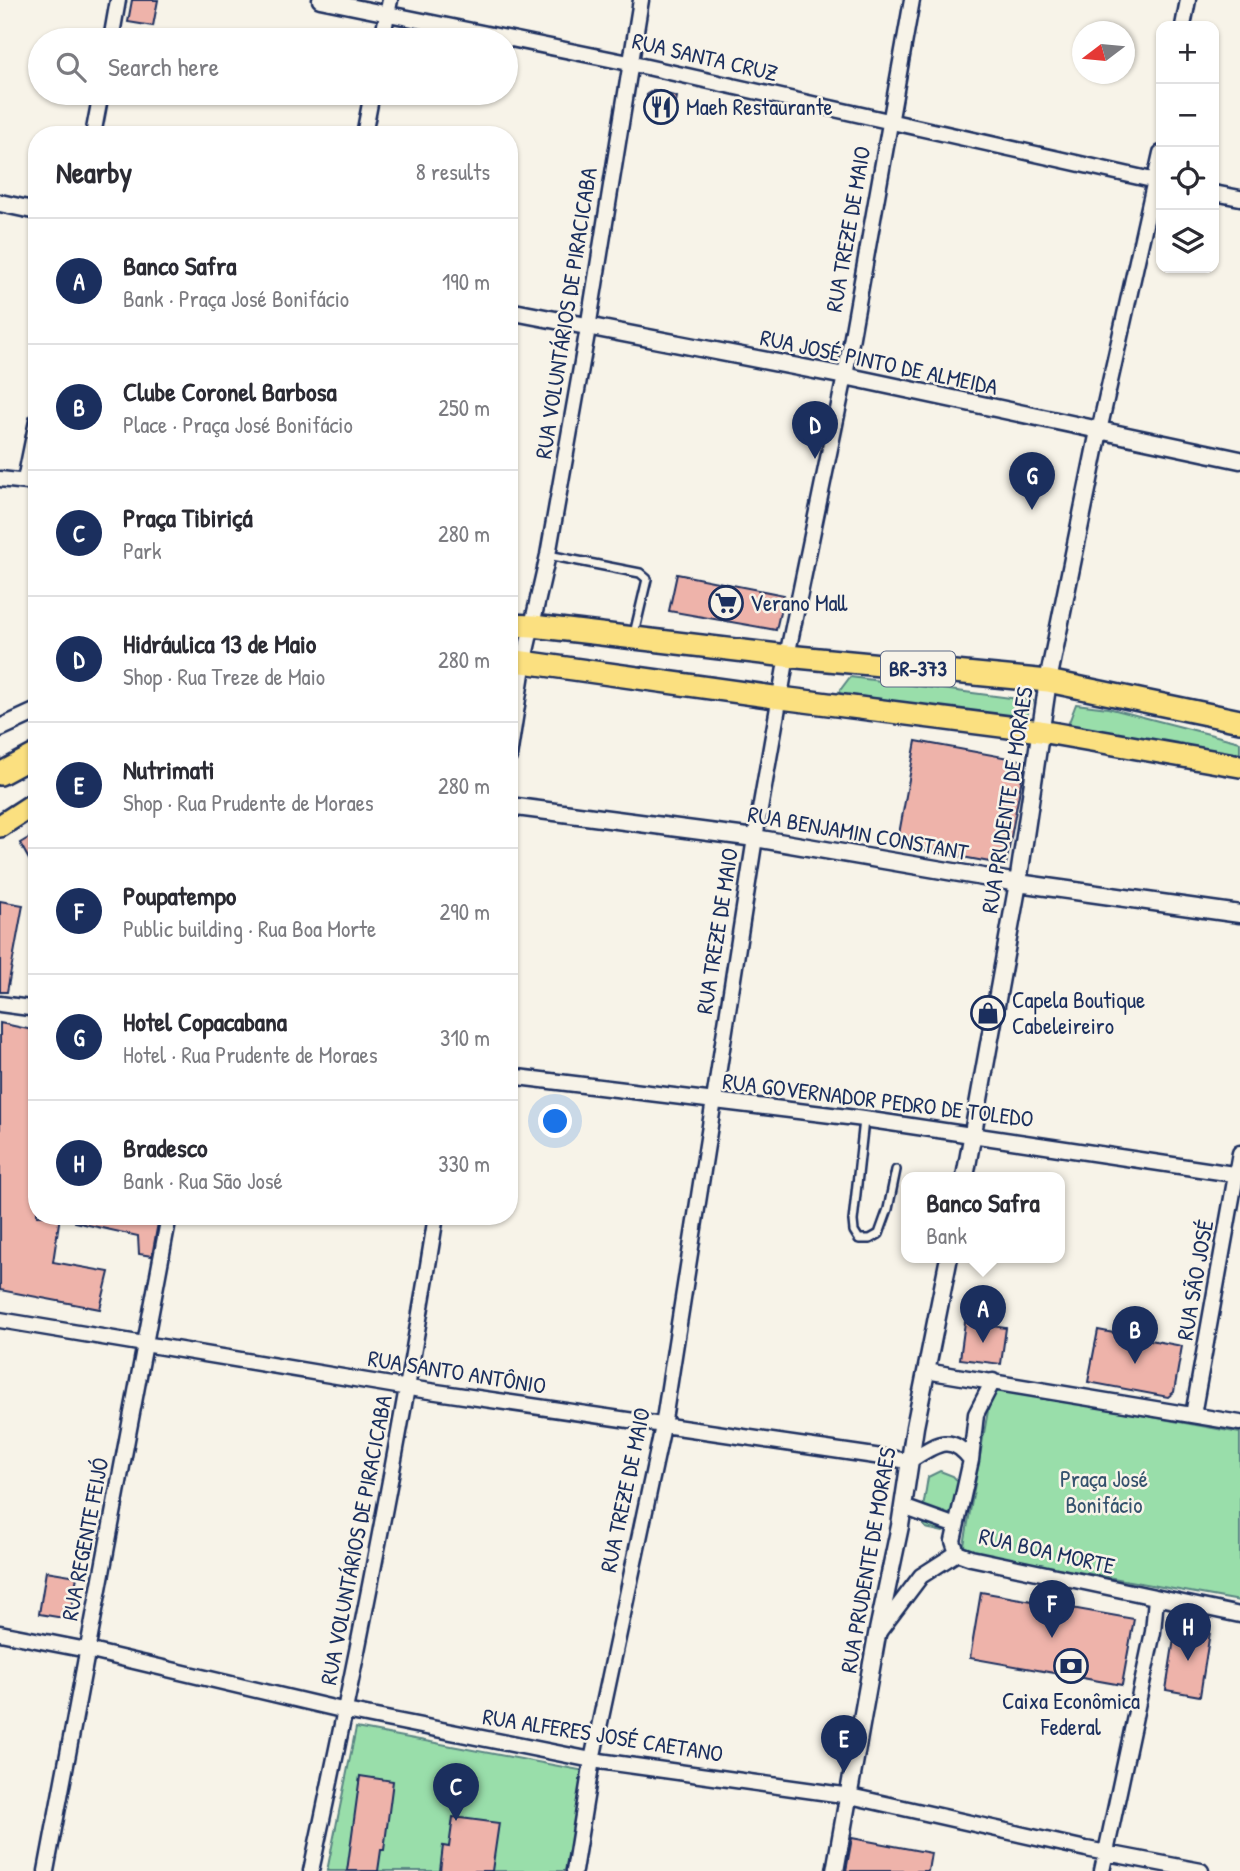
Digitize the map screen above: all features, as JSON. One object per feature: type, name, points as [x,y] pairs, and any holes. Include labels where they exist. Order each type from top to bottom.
[{"type":"main road","name":"BR-373","points":[[518,625],[787,656],[1048,681],[1240,721]]},
{"type":"main road","name":"BR-373","points":[[518,660],[781,698],[1040,730],[1240,766]]},
{"type":"main road","points":[[0,774],[28,759]]},
{"type":"main road","points":[[0,826],[28,808]]},
{"type":"street","points":[[113,28],[118,0]]},
{"type":"street","name":"RUA SANTA CRUZ","points":[[320,0],[389,6],[482,28]]},
{"type":"street","name":"RUA VOLUNTÁRIOS DE PIRACICABA","points":[[518,658],[533,626],[548,555],[641,0]]},
{"type":"street","name":"RUA TREZE DE MAIO","points":[[574,1871],[592,1760],[663,1426],[755,838],[787,656],[845,376],[912,0]]},
{"type":"street","points":[[1184,21],[1188,0]]},
{"type":"street","points":[[384,28],[389,6]]},
{"type":"street","name":"RUA SANTA CRUZ","points":[[518,37],[1156,181]]},
{"type":"street","points":[[95,126],[99,105]]},
{"type":"street","points":[[366,126],[370,105]]},
{"type":"street","points":[[1219,193],[1240,198]]},
{"type":"street","points":[[1099,431],[1156,194]]},
{"type":"street","points":[[0,204],[28,209]]},
{"type":"street","name":"RUA JOSÉ PINTO DE ALMEIDA","points":[[518,313],[845,376],[1240,460]]},
{"type":"street","name":"RUA PRUDENTE DE MORAES","points":[[966,1172],[1018,883],[1048,681],[1099,431]]},
{"type":"street","points":[[0,480],[28,482]]},
{"type":"street","points":[[0,729],[28,715]]},
{"type":"street","name":"RUA BENJAMIN CONSTANT","points":[[518,807],[755,838],[1018,883],[1240,914]]},
{"type":"street","points":[[0,1004],[28,1008]]},
{"type":"street","name":"RUA GOVERNADOR PEDRO DE TOLEDO","points":[[518,1077],[864,1119],[1238,1175]]},
{"type":"street","name":"RUA SÃO JOSÉ","points":[[1193,1415],[1240,1153]]},
{"type":"street","name":"RUA REGENTE FEIJÓ","points":[[46,1871],[167,1225]]},
{"type":"street","name":"RUA VOLUNTÁRIOS DE PIRACICABA","points":[[311,1871],[346,1711],[409,1388],[435,1225]]},
{"type":"street","name":"RUA PRUDENTE DE MORAES","points":[[835,1871],[948,1263]]},
{"type":"street","name":"RUA SANTO ANTÔNIO","points":[[0,1320],[409,1388],[909,1461]]},
{"type":"street","points":[[926,1371],[1240,1423]]},
{"type":"street","points":[[957,1553],[953,1541],[971,1460],[976,1414],[993,1381]]},
{"type":"street","points":[[909,1461],[937,1444],[949,1442],[962,1448],[971,1460]]},
{"type":"street","points":[[903,1507],[956,1526]]},
{"type":"street","name":"RUA BOA MORTE","points":[[877,1635],[921,1576],[957,1553],[1240,1615]]},
{"type":"street","points":[[1102,1871],[1153,1632],[1156,1598]]},
{"type":"street","name":"RUA ALFERES JOSÉ CAETANO","points":[[0,1633],[87,1650],[346,1711],[592,1760],[850,1796],[1201,1871]]},
{"type":"lane","points":[[548,555],[640,573],[647,579],[633,637]]},
{"type":"lane","points":[[864,1119],[853,1221],[854,1231],[859,1239],[870,1239],[880,1234],[896,1170]]},
{"type":"green space","points":[[850,677],[1033,701],[1025,720],[838,693]]},
{"type":"green space","points":[[1076,704],[1108,708],[1240,742],[1240,755],[1068,725]]},
{"type":"green space","name":"Praça José Bonifácio","points":[[992,1388],[1240,1433],[1240,1601],[963,1551]]},
{"type":"green space","points":[[940,1471],[953,1476],[964,1488],[956,1524],[943,1532],[926,1528],[921,1521],[928,1477]]},
{"type":"green space","points":[[356,1728],[585,1771],[565,1871],[327,1871]]},
{"type":"building","points":[[132,0],[158,0],[153,26],[128,22]]},
{"type":"building","name":"Maeh Restaurante","points":[[654,90],[677,97],[671,124],[646,118],[647,94]]},
{"type":"building","name":"Verano Mall","points":[[677,574],[784,595],[776,630],[669,611]]},
{"type":"building","points":[[916,741],[1025,761],[1006,865],[897,845]]},
{"type":"building","points":[[28,838],[28,858],[20,843]]},
{"type":"building","points":[[0,901],[23,905],[7,992],[0,992]]},
{"type":"building","points":[[0,1023],[28,1029],[28,1225],[59,1225],[53,1262],[109,1272],[100,1309],[0,1290]]},
{"type":"building","points":[[88,1225],[158,1225],[152,1256],[139,1254],[138,1236]]},
{"type":"building","points":[[965,1322],[1006,1328],[1001,1364],[960,1359]]},
{"type":"building","points":[[1098,1330],[1182,1346],[1174,1392],[1168,1397],[1088,1382]]},
{"type":"building","points":[[46,1571],[77,1576],[70,1619],[39,1614]]},
{"type":"building","points":[[981,1592],[1134,1619],[1122,1685],[970,1658]]},
{"type":"building","points":[[1176,1626],[1210,1632],[1200,1696],[1166,1690]]},
{"type":"building","points":[[360,1776],[393,1781],[384,1850],[381,1850],[378,1871],[347,1871]]},
{"type":"building","points":[[453,1817],[499,1823],[492,1871],[440,1871],[443,1846],[449,1847]]},
{"type":"building","points":[[852,1838],[931,1853],[928,1871],[846,1871]]},
{"type":"place","name":"Maeh Restaurante","points":[[661,107]]},
{"type":"place","name":"Hidráulica 13 de Maio","points":[[815,459]]},
{"type":"place","name":"Hotel Copacabana","points":[[1032,510]]},
{"type":"place","name":"Verano Mall","points":[[726,603]]},
{"type":"place","name":"Capela Boutique Cabeleireiro","points":[[988,1013]]},
{"type":"place","name":"Banco Safra","points":[[983,1343]]},
{"type":"place","name":"Clube Coronel Barbosa","points":[[1135,1364]]},
{"type":"place","name":"Poupatempo","points":[[1052,1638]]},
{"type":"place","name":"Bradesco","points":[[1188,1661]]},
{"type":"place","name":"Caixa Econômica Federal","points":[[1071,1666]]},
{"type":"place","name":"Nutrimati","points":[[844,1773]]},
{"type":"place","name":"Praça Tibiriçá","points":[[456,1821]]}]
